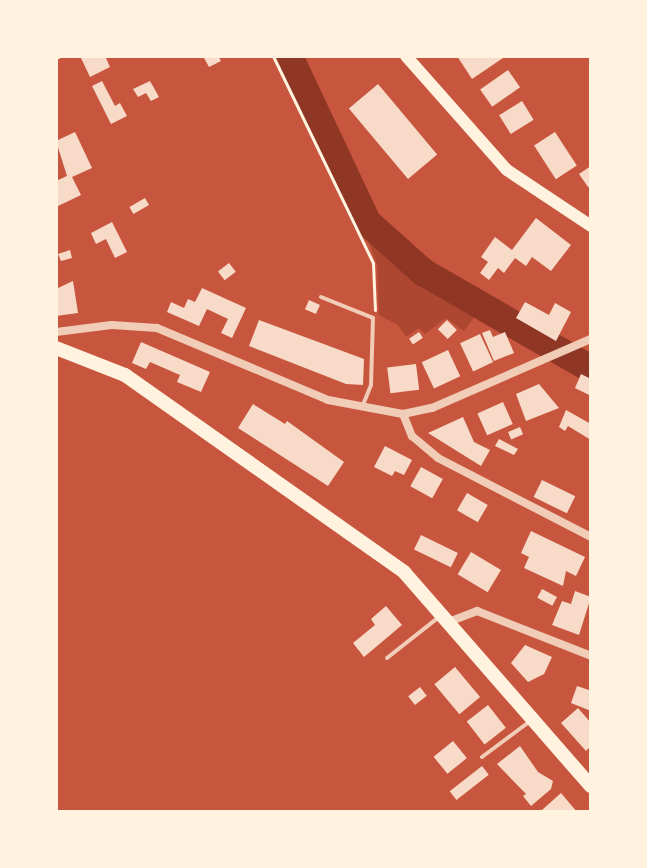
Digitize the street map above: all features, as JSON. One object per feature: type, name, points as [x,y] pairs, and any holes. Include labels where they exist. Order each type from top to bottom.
[{"type":"main road","points":[[406,56],[507,170],[591,226]]},
{"type":"main road","points":[[56,348],[125,375],[404,572],[448,617],[589,781]]},
{"type":"street","points":[[56,332],[112,325],[157,328],[328,400],[403,414],[432,408],[591,339]]},
{"type":"street","points":[[403,414],[412,436],[438,458],[591,537]]},
{"type":"street","points":[[448,617],[477,611],[591,656]]},
{"type":"lane","points":[[321,297],[373,318],[371,385],[362,408]]},
{"type":"lane","points":[[387,658],[448,617]]},
{"type":"lane","points":[[482,757],[533,718]]},
{"type":"path","points":[[273,56],[373,263],[373,318]]},
{"type":"shaded area","points":[[349,187],[365,222],[423,272],[481,308],[464,331],[446,318],[425,334],[419,328],[406,337],[398,325],[379,315],[377,265]]},
{"type":"building","points":[[80,56],[105,56],[110,67],[90,77]]},
{"type":"building","points":[[203,56],[218,56],[221,61],[209,67]]},
{"type":"building","points":[[457,56],[506,56],[472,79]]},
{"type":"building","points":[[508,70],[520,87],[492,107],[480,90]]},
{"type":"building","points":[[102,81],[115,106],[120,103],[127,116],[111,124],[92,86]]},
{"type":"building","points":[[150,81],[159,97],[151,101],[146,93],[138,97],[133,89]]},
{"type":"building","points":[[378,84],[437,154],[408,179],[349,108]]},
{"type":"building","points":[[522,101],[534,120],[511,134],[499,115]]},
{"type":"building","points":[[75,132],[92,168],[72,177],[81,195],[56,207],[56,181],[67,176],[56,141]]},
{"type":"building","points":[[555,132],[577,166],[556,179],[534,146]]},
{"type":"building","points":[[591,166],[591,186],[588,187],[579,174]]},
{"type":"building","points":[[145,198],[149,205],[133,214],[129,207]]},
{"type":"building","points":[[536,218],[571,245],[551,271],[532,257],[526,266],[515,258],[504,273],[498,268],[489,280],[480,273],[488,262],[481,257],[495,237],[512,250]]},
{"type":"building","points":[[112,222],[127,252],[115,258],[106,239],[96,244],[91,233]]},
{"type":"building","points":[[70,250],[72,258],[61,261],[58,254]]},
{"type":"building","points":[[229,263],[236,272],[225,280],[218,272]]},
{"type":"building","points":[[73,281],[78,313],[56,316],[56,289]]},
{"type":"building","points":[[202,288],[246,308],[232,338],[221,333],[228,319],[207,309],[199,326],[167,312],[171,302],[184,308],[188,299],[195,302]]},
{"type":"building","points":[[309,300],[320,305],[316,314],[305,309]]},
{"type":"building","points":[[525,302],[549,315],[555,303],[571,312],[556,341],[516,318]]},
{"type":"building","points":[[259,320],[364,359],[363,385],[346,384],[249,346]]},
{"type":"building","points":[[447,320],[457,330],[448,339],[438,329]]},
{"type":"building","points":[[490,330],[493,337],[505,332],[514,353],[494,361],[482,333]]},
{"type":"building","points":[[419,332],[423,338],[413,345],[409,339]]},
{"type":"building","points":[[480,334],[493,362],[473,371],[460,343]]},
{"type":"building","points":[[141,342],[210,372],[201,392],[177,382],[180,375],[150,362],[146,369],[132,363]]},
{"type":"building","points":[[448,350],[460,376],[434,389],[422,362]]},
{"type":"building","points":[[416,364],[419,390],[390,393],[387,368]]},
{"type":"building","points":[[581,374],[591,379],[591,396],[575,388]]},
{"type":"building","points":[[539,384],[559,408],[526,421],[516,394]]},
{"type":"building","points":[[503,402],[513,424],[487,435],[477,413]]},
{"type":"building","points":[[253,404],[285,424],[287,421],[344,462],[328,486],[238,428]]},
{"type":"building","points":[[566,410],[591,424],[591,440],[568,426],[565,431],[559,427]]},
{"type":"building","points":[[463,417],[474,442],[490,450],[481,466],[428,433]]},
{"type":"building","points":[[520,427],[523,434],[511,439],[508,432]]},
{"type":"building","points":[[499,439],[518,449],[514,455],[495,446]]},
{"type":"building","points":[[385,446],[412,460],[404,475],[395,471],[392,476],[374,467]]},
{"type":"building","points":[[421,467],[443,479],[432,498],[410,486]]},
{"type":"building","points":[[542,480],[575,496],[567,513],[534,497]]},
{"type":"building","points":[[467,493],[488,505],[478,522],[457,510]]},
{"type":"building","points":[[531,531],[585,557],[576,576],[566,571],[563,586],[524,568],[529,557],[521,553]]},
{"type":"building","points":[[421,535],[458,553],[451,567],[414,549]]},
{"type":"building","points":[[471,552],[501,570],[488,592],[458,574]]},
{"type":"building","points":[[542,589],[557,597],[552,606],[537,598]]},
{"type":"building","points":[[575,591],[591,597],[579,635],[552,625],[562,601],[571,604]]},
{"type":"building","points":[[386,606],[402,625],[364,657],[353,643],[375,625],[371,619]]},
{"type":"building","points":[[525,645],[552,657],[544,674],[528,682],[511,663]]},
{"type":"building","points":[[455,667],[480,697],[459,714],[434,684]]},
{"type":"building","points":[[577,686],[589,690],[591,711],[571,703]]},
{"type":"building","points":[[420,687],[427,696],[415,705],[408,696]]},
{"type":"building","points":[[488,705],[506,728],[485,744],[467,722]]},
{"type":"building","points":[[578,708],[591,723],[591,746],[586,751],[561,723]]},
{"type":"building","points":[[453,741],[467,758],[447,774],[434,757]]},
{"type":"building","points":[[520,746],[538,772],[553,781],[551,789],[531,806],[523,796],[526,794],[497,764]]},
{"type":"building","points":[[482,766],[489,775],[456,800],[450,791]]},
{"type":"building","points":[[561,793],[577,812],[542,810]]},
{"type":"waterway","points":[[289,56],[367,222],[423,272],[591,369]]}]
